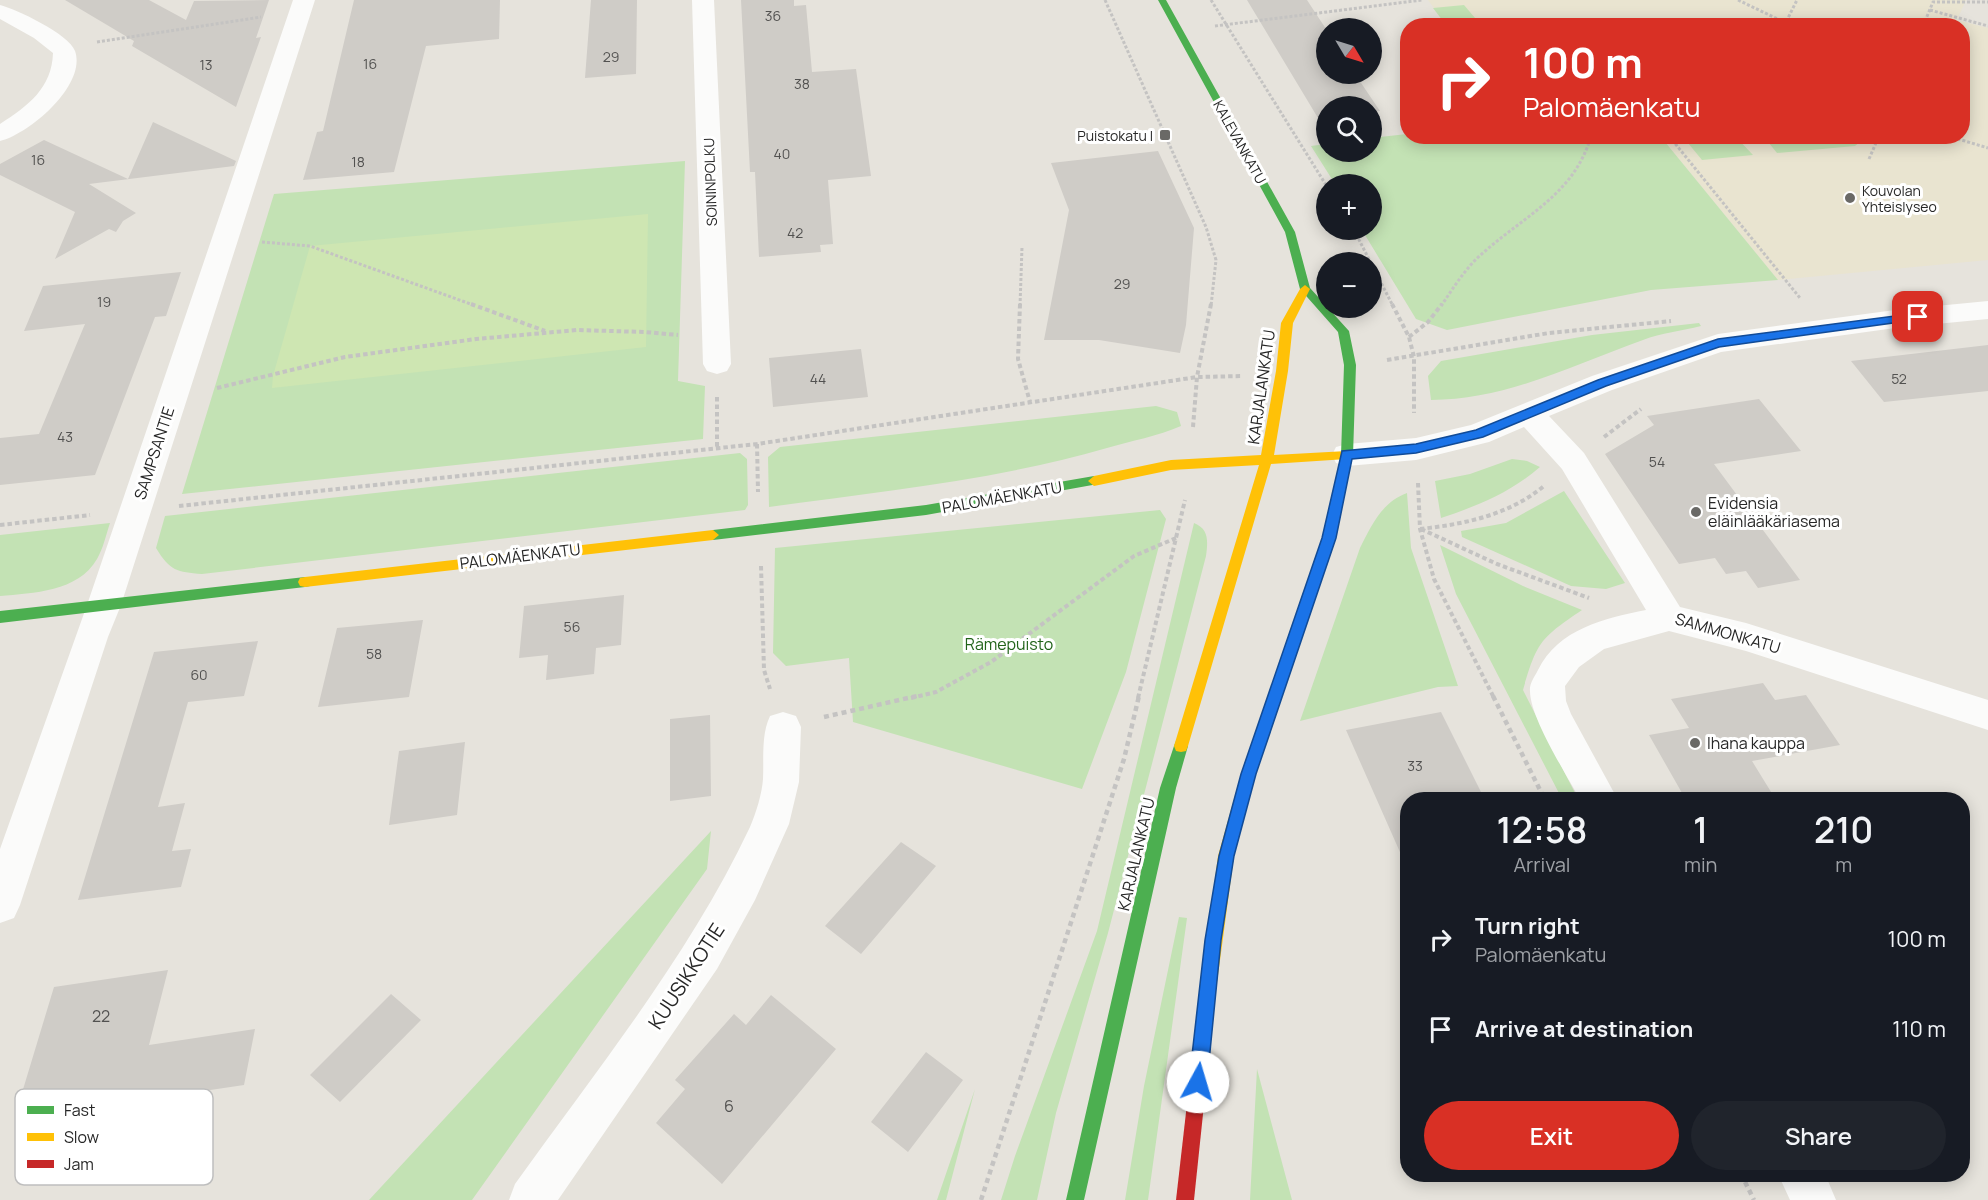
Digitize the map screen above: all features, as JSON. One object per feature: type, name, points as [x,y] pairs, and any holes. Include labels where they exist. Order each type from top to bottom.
[{"type":"main road","name":"KALEVANKATU","points":[[1162,0],[1290,232],[1305,289]]},
{"type":"main road","points":[[1185,1200],[1213,940],[1226,856],[1248,774],[1329,538],[1347,454],[1350,365],[1343,331],[1305,289]]},
{"type":"main road","name":"KARJALANKATU","points":[[1075,1200],[1168,788],[1267,458],[1282,371],[1287,323],[1305,289]]},
{"type":"main road","name":"PALOMÄENKATU","points":[[0,617],[926,510],[1049,490],[1171,465],[1347,454]]},
{"type":"street","name":"SOININPOLKU","points":[[703,0],[717,352]]},
{"type":"street","name":"SAMPSANTIE","points":[[0,905],[91,637],[104,605],[303,5]]},
{"type":"street","points":[[0,11],[32,26],[64,51],[63,71],[55,88],[39,106],[0,134]]},
{"type":"street","name":"PALOMÄENKATU","points":[[1347,454],[1432,446],[1478,434],[1602,383],[1718,343],[1883,320],[1988,310]]},
{"type":"street","name":"SAMMONKATU","points":[[1529,413],[1573,461],[1670,618],[1746,637],[1988,715]]},
{"type":"street","points":[[1596,792],[1554,714],[1547,691],[1553,674],[1566,654],[1590,638],[1670,618]]},
{"type":"street","name":"KUUSIKKOTIE","points":[[531,1200],[703,955],[741,887],[770,824],[781,782],[783,727]]},
{"type":"street","points":[[1804,1182],[1814,1200]]},
{"type":"path","points":[[1105,0],[1206,227],[1216,260],[1213,296],[1197,377],[1193,425]]},
{"type":"path","points":[[1211,0],[1319,174]]},
{"type":"path","points":[[1179,31],[1422,0]]},
{"type":"path","points":[[1738,0],[1773,18]]},
{"type":"path","points":[[1788,18],[1797,0]]},
{"type":"path","points":[[1926,18],[1932,1],[1988,2]]},
{"type":"path","points":[[64,51],[96,42],[303,5]]},
{"type":"path","points":[[1930,10],[1959,18]]},
{"type":"path","points":[[1970,21],[1988,26]]},
{"type":"path","points":[[1975,27],[1977,23]]},
{"type":"path","points":[[1970,143],[1988,148]]},
{"type":"path","points":[[1409,337],[1431,319],[1468,268],[1500,238],[1556,195],[1577,170],[1588,144]]},
{"type":"path","points":[[1675,144],[1800,299]]},
{"type":"path","points":[[1869,159],[1876,144]]},
{"type":"path","points":[[225,240],[310,246],[549,333]]},
{"type":"path","points":[[1359,240],[1409,337],[1414,357],[1414,401]]},
{"type":"path","points":[[1022,247],[1018,359],[1030,402]]},
{"type":"path","points":[[173,397],[273,376],[326,360],[464,340],[549,333],[646,331],[717,352],[717,447]]},
{"type":"path","points":[[167,508],[757,444],[1197,377],[1246,376]]},
{"type":"path","points":[[1599,441],[1644,407]]},
{"type":"path","points":[[757,444],[759,500]]},
{"type":"path","points":[[1418,483],[1420,529],[1434,579],[1541,792]]},
{"type":"path","points":[[1420,529],[1455,525],[1488,516],[1538,492],[1546,484]]},
{"type":"path","points":[[981,1200],[1124,759],[1184,509]]},
{"type":"path","points":[[0,525],[100,514]]},
{"type":"path","points":[[1420,529],[1497,564],[1575,594],[1597,600]]},
{"type":"path","points":[[761,559],[764,670],[783,727],[936,692],[991,662],[1134,556],[1177,538]]},
{"type":"path","points":[[1745,1182],[1754,1200]]},
{"type":"shaded area","name":"Kouvolan Yhteislyseo","points":[[1428,0],[1966,0],[1958,18],[1441,18]]},
{"type":"shaded area","name":"Kouvolan Yhteislyseo","points":[[1970,23],[1988,28],[1988,260],[1778,280],[1667,144],[1970,144]]},
{"type":"green space","points":[[1464,5],[1475,18],[1441,18],[1433,8]]},
{"type":"green space","points":[[1400,135],[1400,144],[1667,144],[1778,280],[1651,290],[1447,330],[1416,319],[1382,263],[1382,252],[1375,252],[1368,240],[1382,240],[1382,174],[1329,174],[1321,162],[1382,162],[1382,137]]},
{"type":"green space","points":[[1689,144],[1743,144],[1753,155],[1702,160]]},
{"type":"green space","points":[[1770,144],[1857,144],[1855,146],[1777,153]]},
{"type":"green space","points":[[685,161],[678,381],[705,386],[703,439],[182,494],[274,194]]},
{"type":"green space","points":[[648,214],[646,347],[272,388],[273,376],[310,246]]},
{"type":"green space","points":[[1699,323],[1701,326],[1650,338],[1513,388],[1459,398],[1431,400],[1428,376],[1441,361],[1592,335]]},
{"type":"green space","points":[[1156,406],[1177,412],[1181,426],[1066,459],[982,477],[769,507],[768,457],[780,447]]},
{"type":"green space","points":[[740,453],[747,459],[748,505],[745,510],[202,574],[175,569],[156,548],[165,516]]},
{"type":"green space","points":[[1512,459],[1527,461],[1540,467],[1493,498],[1441,518],[1435,481],[1470,474]]},
{"type":"green space","points":[[1564,491],[1625,583],[1606,589],[1571,586],[1462,537],[1461,531],[1506,523]]},
{"type":"green space","points":[[1407,493],[1411,548],[1458,686],[1438,687],[1300,721],[1360,548],[1373,523],[1384,509],[1398,497]]},
{"type":"green space","name":"Rämepuisto","points":[[1160,510],[1166,519],[1126,672],[1082,789],[853,722],[849,658],[786,666],[773,653],[775,548]]},
{"type":"green space","points":[[110,523],[97,559],[89,570],[78,578],[54,589],[0,596],[0,535]]},
{"type":"green space","points":[[1194,523],[1205,532],[1206,556],[1108,933],[1056,1113],[1037,1200],[1001,1200],[1097,931]]},
{"type":"green space","points":[[1440,545],[1523,586],[1582,610],[1557,627],[1542,642],[1532,661],[1523,690],[1574,792],[1558,792],[1456,594]]},
{"type":"green space","points":[[711,831],[707,869],[472,1200],[369,1200]]},
{"type":"green space","points":[[1179,917],[1187,918],[1148,1200],[1125,1200],[1144,1086]]},
{"type":"green space","points":[[1257,1069],[1292,1200],[1250,1200]]},
{"type":"green space","points":[[975,1089],[946,1200],[937,1200]]},
{"type":"building","points":[[65,0],[149,0],[186,20],[194,1],[269,0],[256,38],[261,37],[236,107],[132,46],[134,41]]},
{"type":"building","points":[[354,0],[500,0],[499,39],[426,46],[394,172],[303,180],[317,132],[323,131]]},
{"type":"building","points":[[591,0],[637,0],[636,74],[585,78]]},
{"type":"building","points":[[741,0],[794,0],[794,6],[806,5],[812,72],[856,69],[871,176],[828,180],[833,244],[820,245],[821,252],[759,257],[755,172],[750,172]]},
{"type":"building","points":[[1247,0],[1307,0],[1319,18],[1316,18],[1316,84],[1362,84],[1370,96],[1316,96],[1316,115]]},
{"type":"building","points":[[153,122],[236,161],[234,166],[89,184],[136,213],[123,221],[116,232],[109,229],[55,259],[75,212],[0,175],[0,164],[44,140],[128,179]]},
{"type":"building","points":[[1158,151],[1194,228],[1186,325],[1180,353],[1099,340],[1044,340],[1069,210],[1051,163]]},
{"type":"building","points":[[181,272],[166,316],[155,317],[95,475],[0,485],[0,438],[39,434],[85,324],[24,331],[43,286]]},
{"type":"building","points":[[1988,345],[1988,391],[1884,402],[1851,361]]},
{"type":"building","points":[[861,349],[868,397],[773,407],[769,358]]},
{"type":"building","name":"Evidensia eläinlääkäriasema","points":[[1759,399],[1801,451],[1714,464],[1800,580],[1758,588],[1746,571],[1726,574],[1715,558],[1679,564],[1605,454],[1654,425],[1647,416]]},
{"type":"building","points":[[624,595],[621,645],[596,648],[594,674],[546,680],[548,655],[519,658],[524,606]]},
{"type":"building","points":[[423,620],[409,697],[318,707],[337,628]]},
{"type":"building","points":[[258,641],[244,696],[188,702],[158,807],[185,803],[172,851],[191,849],[181,887],[78,900],[154,652]]},
{"type":"building","points":[[1763,683],[1775,700],[1806,695],[1840,745],[1752,761],[1771,792],[1681,792],[1649,735],[1689,728],[1671,699]]},
{"type":"building","points":[[1441,712],[1481,792],[1400,792],[1400,852],[1346,730]]},
{"type":"building","points":[[710,715],[711,796],[670,801],[670,719]]},
{"type":"building","points":[[465,742],[457,815],[389,825],[399,751]]},
{"type":"building","points":[[901,842],[936,866],[861,954],[825,926]]},
{"type":"building","points":[[168,970],[149,1045],[255,1029],[244,1085],[213,1090],[23,1089],[54,987]]},
{"type":"building","points":[[391,994],[421,1020],[340,1102],[310,1075]]},
{"type":"building","points":[[771,995],[836,1049],[722,1184],[656,1123],[685,1089],[675,1080],[734,1014],[746,1025]]},
{"type":"building","points":[[926,1052],[963,1080],[908,1152],[871,1122]]},
{"type":"traffic: fast","points":[[1162,0],[1290,232],[1305,289],[1343,331],[1350,365],[1347,455],[1334,517]]},
{"type":"traffic: fast","points":[[713,535],[926,510],[1094,481]]},
{"type":"traffic: fast","points":[[0,617],[305,582]]},
{"type":"traffic: fast","points":[[1075,1200],[1168,788],[1181,746]]},
{"type":"traffic: slow","points":[[1181,746],[1267,458],[1282,371],[1287,323],[1305,289]]},
{"type":"traffic: slow","points":[[1094,481],[1171,465],[1347,455]]},
{"type":"traffic: slow","points":[[1208,990],[1226,856],[1248,774],[1329,538],[1334,517]]},
{"type":"traffic: slow","points":[[305,582],[713,535]]},
{"type":"traffic: jam","points":[[1185,1200],[1208,990]]},
{"type":"place","name":"Puistokatu I","points":[[1165,135]]},
{"type":"place","name":"Kouvolan Yhteislyseo","points":[[1850,198]]},
{"type":"place","name":"Evidensia eläinlääkäriasema","points":[[1696,512]]},
{"type":"place","name":"Ihana kauppa","points":[[1695,743]]},
{"type":"route","points":[[1198,1082],[1213,940],[1226,856],[1248,774],[1329,538],[1347,454],[1416,449],[1478,434],[1602,383],[1718,343],[1918,317]]}]
